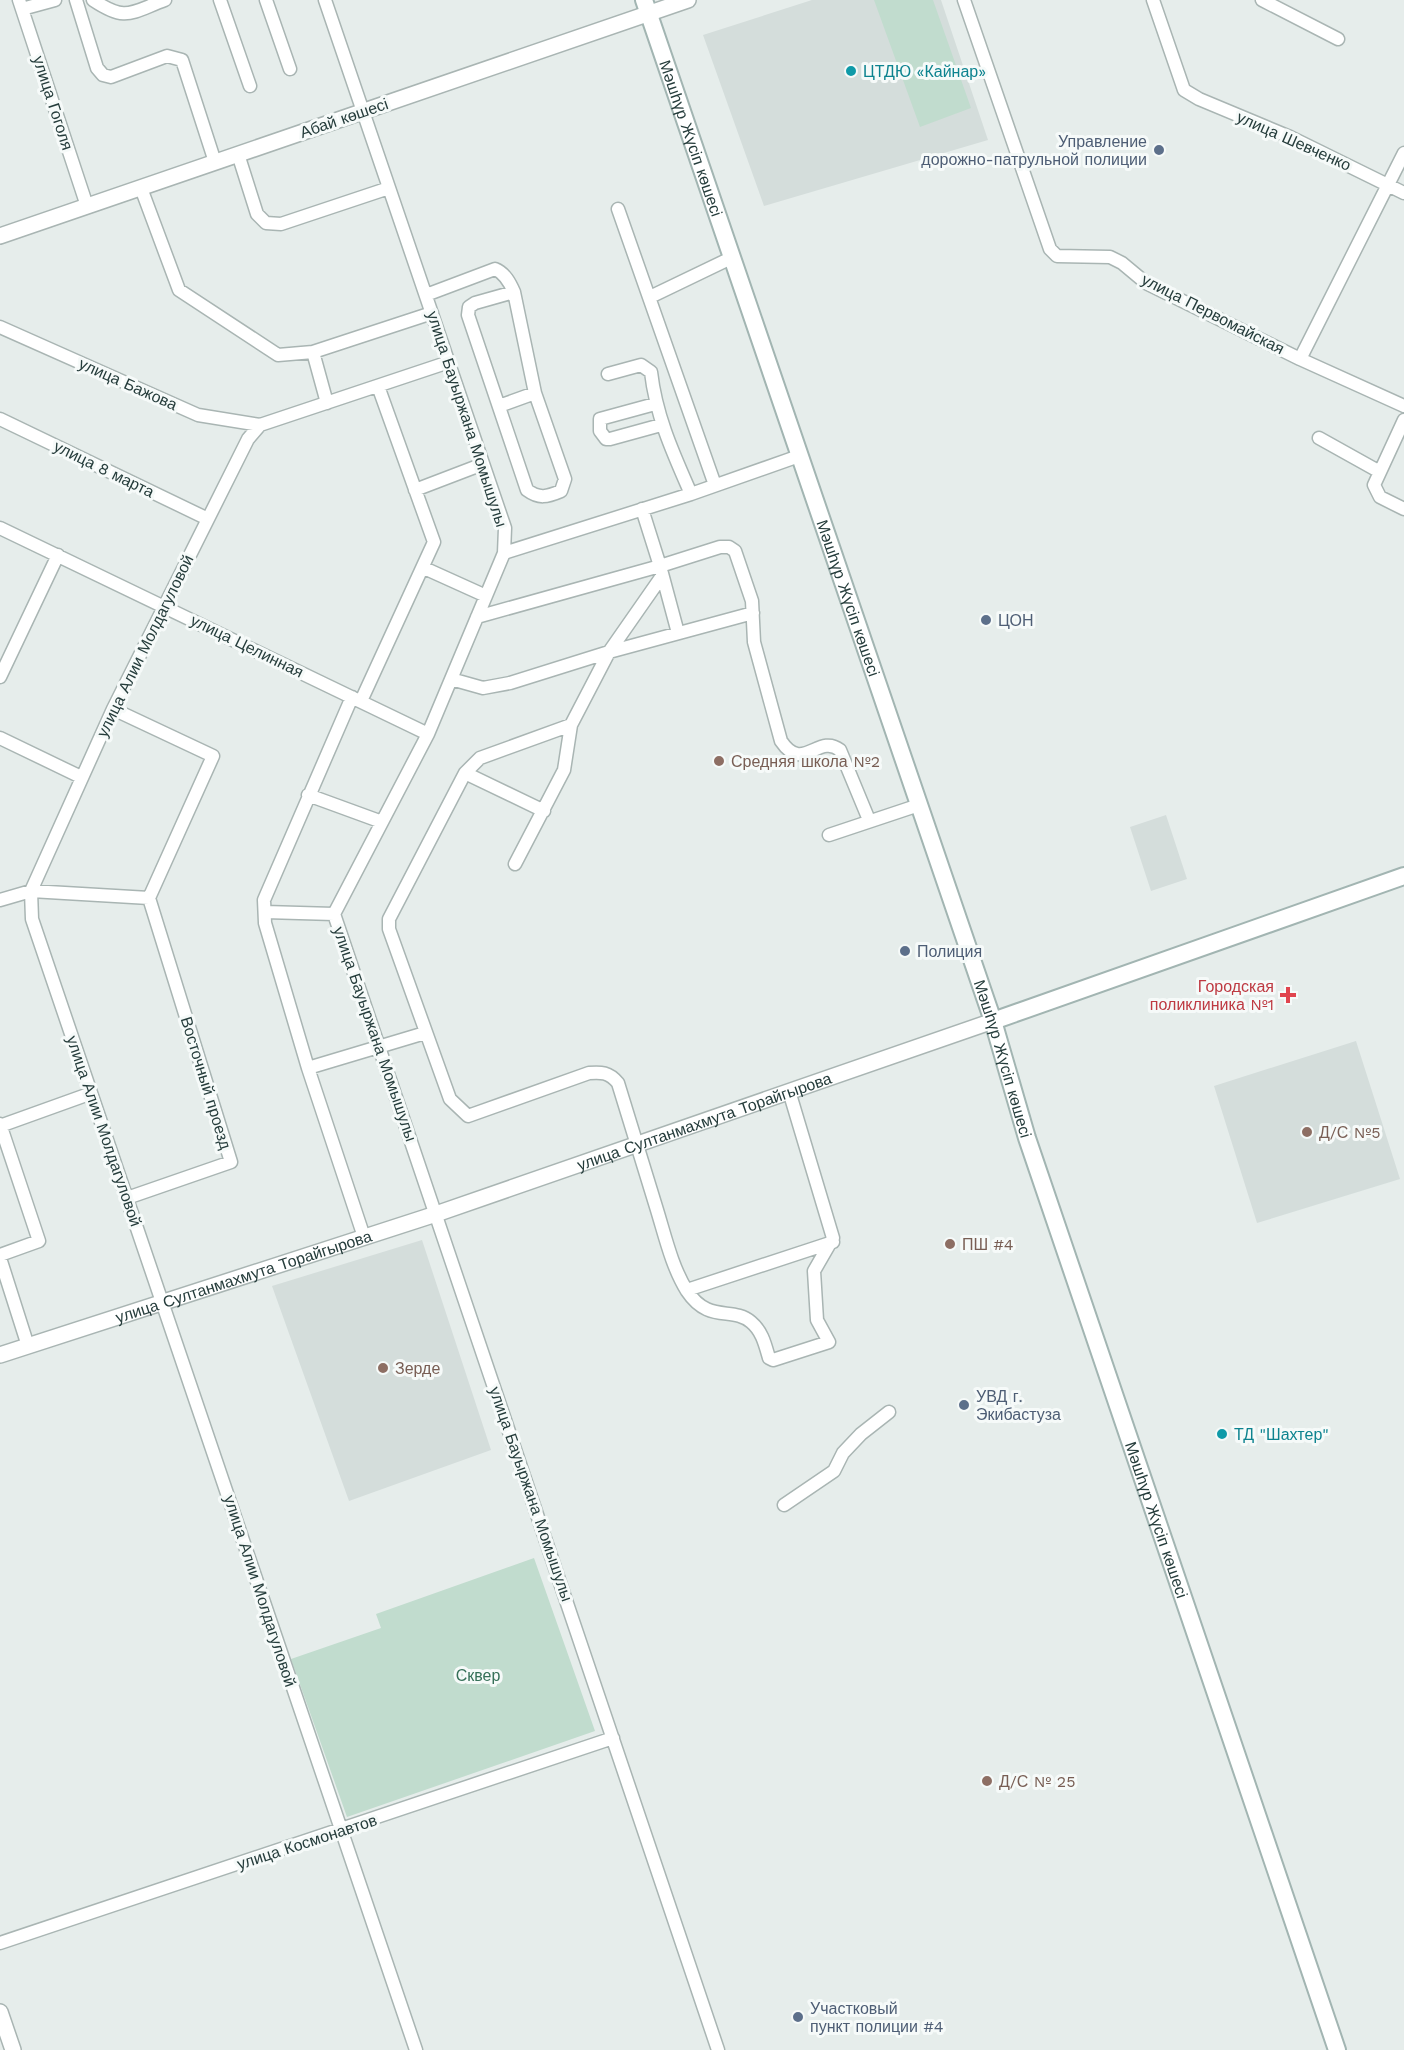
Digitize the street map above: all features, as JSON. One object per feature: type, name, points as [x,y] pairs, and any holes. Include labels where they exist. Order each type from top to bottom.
[{"type":"main road","name":"Мәшһүр Жүсіп көшесі","points":[[646,7],[993,1020],[1027,1138],[1337,2050]]},
{"type":"main road","name":"улица Султанмахмута Торайгырова","points":[[993,1020],[1404,876]]},
{"type":"street","points":[[21,5],[55,0]]},
{"type":"street","points":[[76,0],[97,68],[103,75],[111,76],[167,56],[182,60],[215,162]]},
{"type":"street","points":[[93,0],[114,13],[123,15],[165,0]]},
{"type":"street","points":[[220,0],[250,86]]},
{"type":"street","points":[[266,0],[290,69]]},
{"type":"street","name":"улица Бауыржана Момышулы","points":[[325,0],[505,528],[504,553],[428,734],[334,914],[718,2050]]},
{"type":"street","name":"Абай көшесі","points":[[0,236],[363,112],[646,7],[688,0]]},
{"type":"street","name":"улица Первомайская","points":[[964,0],[1050,249],[1057,256],[1110,256],[1146,283],[1300,359],[1404,406]]},
{"type":"street","name":"улица Шевченко","points":[[1153,0],[1184,90],[1199,99],[1290,137],[1404,193]]},
{"type":"street","points":[[1262,0],[1338,39]]},
{"type":"street","name":"улица Гоголя","points":[[21,5],[87,206]]},
{"type":"street","name":"улица Первомайская","points":[[1300,359],[1404,153]]},
{"type":"street","points":[[238,154],[257,214],[267,223],[281,224],[389,188]]},
{"type":"street","points":[[141,188],[179,290],[278,355],[313,352],[432,313]]},
{"type":"street","points":[[618,209],[715,485]]},
{"type":"street","points":[[650,297],[731,258]]},
{"type":"street","points":[[426,295],[495,269],[500,271],[514,292],[535,393],[565,479],[561,491],[546,497],[535,496],[527,490],[468,315],[469,308],[475,303],[514,292]]},
{"type":"street","name":"улица Бажова","points":[[0,327],[198,415],[260,426]]},
{"type":"street","points":[[313,352],[327,403]]},
{"type":"street","points":[[260,426],[448,362]]},
{"type":"street","points":[[608,374],[640,365],[647,367],[651,372],[655,404],[661,425],[691,494]]},
{"type":"street","points":[[364,1237],[308,1068],[265,923],[264,900],[308,795],[424,568],[434,542],[378,386]]},
{"type":"street","points":[[500,406],[535,393]]},
{"type":"street","points":[[655,404],[600,419],[600,431],[606,439],[610,440],[661,425]]},
{"type":"street","name":"улица 8 марта","points":[[0,419],[208,519]]},
{"type":"street","points":[[1404,420],[1374,485],[1380,497],[1404,510]]},
{"type":"street","name":"улица Алии Молдагуловой","points":[[260,426],[248,439],[81,777],[31,891],[32,919],[89,1094],[164,1300],[416,2050]]},
{"type":"street","points":[[1319,438],[1380,472]]},
{"type":"street","points":[[504,553],[691,494],[799,456]]},
{"type":"street","points":[[415,490],[483,464]]},
{"type":"street","points":[[642,509],[678,633]]},
{"type":"street","name":"улица Целинная","points":[[0,528],[428,734]]},
{"type":"street","points":[[477,617],[661,571],[720,547],[729,547],[735,551],[753,613],[754,642],[781,741],[788,751],[796,755],[812,753],[825,745],[833,745],[840,750],[869,820]]},
{"type":"street","points":[[0,677],[58,555]]},
{"type":"street","points":[[424,568],[486,596]]},
{"type":"street","points":[[515,864],[564,770],[571,725],[609,652],[661,571]]},
{"type":"street","points":[[451,678],[483,688],[510,683],[609,652],[753,613]]},
{"type":"street","points":[[0,900],[31,891],[149,898],[213,756],[113,709]]},
{"type":"street","points":[[571,725],[480,758],[465,773],[389,919],[389,929],[450,1099],[468,1116],[589,1073],[601,1072],[612,1075],[618,1083],[673,1260],[687,1290],[699,1305],[718,1315],[738,1316],[749,1320],[761,1334],[769,1358],[773,1360],[806,1352],[830,1342],[817,1320],[814,1271],[833,1242],[831,1227],[789,1091]]},
{"type":"street","points":[[0,738],[81,777]]},
{"type":"street","points":[[465,773],[544,811]]},
{"type":"street","points":[[308,795],[382,822]]},
{"type":"street","points":[[829,835],[919,805]]},
{"type":"street","name":"Восточный проезд","points":[[127,1198],[231,1162],[149,898]]},
{"type":"street","points":[[265,912],[334,914]]},
{"type":"street","name":"улица Султанмахмута Торайгырова","points":[[0,1355],[164,1300],[436,1214],[993,1020]]},
{"type":"street","points":[[308,1068],[425,1033]]},
{"type":"street","points":[[28,1346],[0,1256],[39,1240],[0,1125],[89,1094]]},
{"type":"street","points":[[687,1290],[833,1242]]},
{"type":"street","points":[[784,1505],[834,1472],[843,1453],[861,1434],[889,1412]]},
{"type":"street","name":"улица Космонавтов","points":[[0,1943],[613,1738]]},
{"type":"street","points":[[0,2012],[13,2050]]},
{"type":"shaded area","points":[[812,0],[941,0],[988,140],[764,206],[703,35]]},
{"type":"shaded area","points":[[1166,815],[1187,879],[1151,891],[1130,827]]},
{"type":"shaded area","name":"Д/С №5","points":[[1356,1041],[1400,1179],[1257,1223],[1214,1086]]},
{"type":"shaded area","name":"Зерде","points":[[422,1240],[491,1450],[349,1501],[272,1286]]},
{"type":"green space","points":[[874,0],[933,0],[971,108],[920,127]]},
{"type":"green space","name":"Сквер","points":[[534,1558],[595,1731],[347,1817],[291,1659],[381,1628],[376,1614]]},
{"type":"place","name":"ЦТДЮ «Кайнар»","points":[[851,71]]},
{"type":"place","name":"Управление дорожно-патрульной полиции","points":[[1159,150]]},
{"type":"place","name":"ЦОН","points":[[986,620]]},
{"type":"place","name":"Средняя школа №2","points":[[719,761]]},
{"type":"place","name":"Полиция","points":[[905,951]]},
{"type":"place","name":"Городская поликлиника №1","points":[[1288,995]]},
{"type":"place","name":"Д/С №5","points":[[1307,1132]]},
{"type":"place","name":"ПШ #4","points":[[950,1244]]},
{"type":"place","name":"Зерде","points":[[383,1368]]},
{"type":"place","name":"УВД г. Экибастуза","points":[[964,1405]]},
{"type":"place","name":"ТД \"Шахтер\"","points":[[1222,1434]]},
{"type":"place","name":"Д/С № 25","points":[[987,1781]]},
{"type":"place","name":"Участковый пункт полиции #4","points":[[798,2017]]}]
